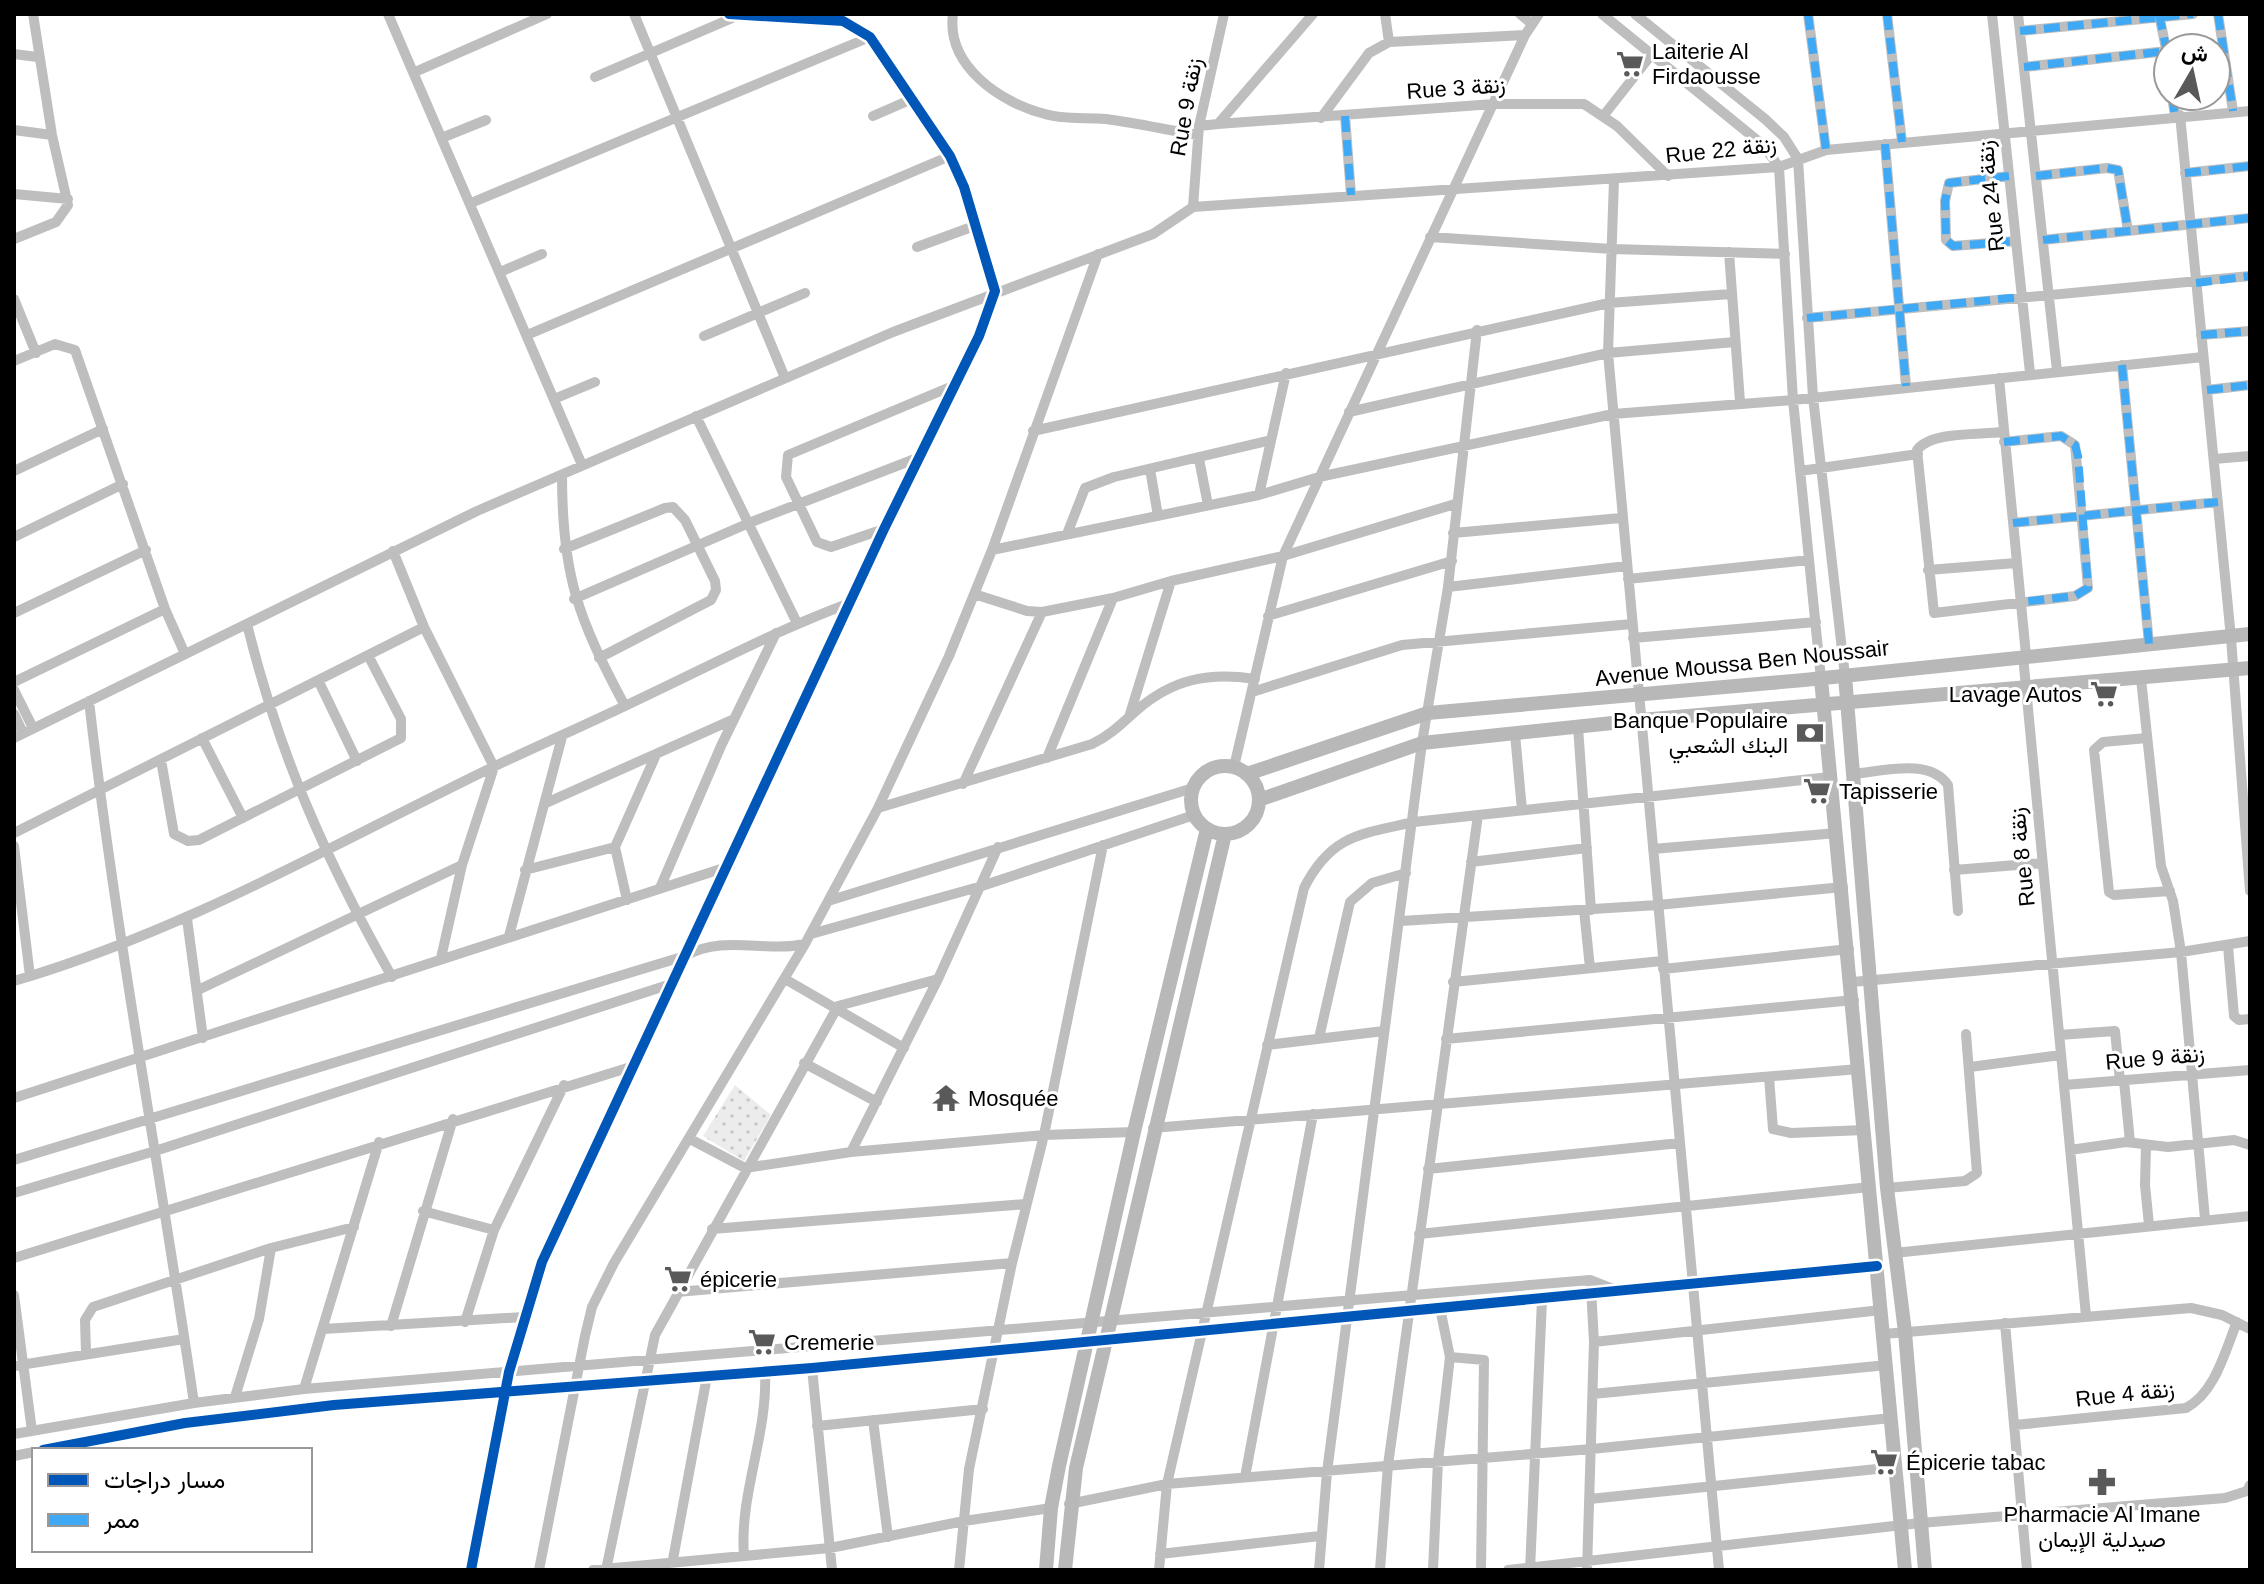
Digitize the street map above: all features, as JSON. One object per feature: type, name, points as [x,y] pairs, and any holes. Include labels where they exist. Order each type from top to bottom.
[{"type":"street","points":[[14,239],[56,222],[67,212],[68,199],[37,57],[33,14]]},
{"type":"street","points":[[388,14],[444,137],[582,465]]},
{"type":"street","points":[[415,72],[547,14]]},
{"type":"street","points":[[634,14],[785,378]]},
{"type":"street","name":"Rue 3 زنقة","points":[[953,14],[955,41],[966,64],[1003,98],[1048,115],[1198,131],[1218,124],[1494,104],[1584,104],[1604,115],[1668,176]]},
{"type":"street","name":"Rue 9 زنقة","points":[[1193,207],[1198,131],[1224,14]]},
{"type":"street","points":[[1218,124],[1313,14]]},
{"type":"street","points":[[1385,14],[1389,42]]},
{"type":"street","points":[[1520,14],[1532,24]]},
{"type":"street","points":[[1241,770],[1252,692],[1283,556],[1452,188],[1525,35],[1539,14]]},
{"type":"street","points":[[1602,14],[1763,145],[1779,167],[1793,400],[1854,1000],[1905,1570]]},
{"type":"street","points":[[1635,14],[1765,119],[1784,137],[1798,159],[1813,397],[1845,676],[1887,1188],[1905,1332],[1925,1570]]},
{"type":"street","points":[[1808,14],[1826,150]]},
{"type":"street","points":[[1887,14],[1902,142]]},
{"type":"street","name":"Rue 24 زنقة","points":[[1992,14],[2030,373]]},
{"type":"street","points":[[2018,14],[2057,371]]},
{"type":"street","points":[[2020,31],[2193,14]]},
{"type":"street","points":[[2218,14],[2233,111]]},
{"type":"street","points":[[471,1570],[509,1372],[523,1317],[554,1234],[730,866],[884,529],[955,385],[989,312],[995,291],[977,225],[950,156],[870,37],[843,21],[733,15],[650,55],[595,77]]},
{"type":"street","points":[[1321,118],[1369,53],[1389,42],[1525,35]]},
{"type":"street","points":[[471,203],[870,37]]},
{"type":"street","points":[[2024,67],[2152,53]]},
{"type":"street","points":[[14,54],[37,57]]},
{"type":"street","points":[[1604,115],[1652,54]]},
{"type":"street","points":[[873,116],[912,99]]},
{"type":"street","name":"Rue 22 زنقة","points":[[1193,207],[1779,167],[1826,150],[2250,111]]},
{"type":"street","points":[[2176,112],[2214,459],[2248,832],[2250,891]]},
{"type":"street","points":[[1345,116],[1351,195]]},
{"type":"street","points":[[444,137],[486,120]]},
{"type":"street","points":[[14,130],[52,135]]},
{"type":"street","points":[[1885,144],[1906,386]]},
{"type":"street","points":[[527,335],[950,156]]},
{"type":"street","points":[[2185,173],[2250,166]]},
{"type":"street","points":[[2036,176],[2115,168],[2121,175],[2128,231]]},
{"type":"street","points":[[2009,176],[1949,183],[1945,201],[1946,240],[1953,246],[2016,241]]},
{"type":"street","points":[[1614,180],[1608,353],[1719,1570]]},
{"type":"street","points":[[14,194],[68,199]]},
{"type":"street","points":[[24,733],[393,551],[582,465],[995,291],[1153,234],[1193,207]]},
{"type":"street","points":[[2043,240],[2250,218]]},
{"type":"street","points":[[917,247],[977,225]]},
{"type":"street","points":[[1430,237],[1612,249],[1785,254]]},
{"type":"street","points":[[1729,252],[1740,402]]},
{"type":"street","points":[[500,272],[542,254]]},
{"type":"street","points":[[539,1570],[578,1366],[600,1289],[785,979],[878,808],[992,550],[1033,431],[1073,332],[1098,254]]},
{"type":"street","points":[[1807,318],[2250,276]]},
{"type":"street","points":[[704,336],[805,293]]},
{"type":"street","points":[[1033,431],[1376,352],[1609,303],[1731,294]]},
{"type":"street","points":[[14,299],[36,353]]},
{"type":"street","points":[[1319,1570],[1327,1472],[1422,743],[1452,561],[1455,504],[1465,446],[1477,330]]},
{"type":"street","points":[[2201,335],[2250,331]]},
{"type":"street","points":[[1349,412],[1608,353],[1735,342]]},
{"type":"street","points":[[14,361],[63,343],[75,350],[165,609],[185,654]]},
{"type":"street","points":[[992,550],[1259,495],[1319,477],[1613,414],[1793,400],[2203,357]]},
{"type":"street","points":[[2122,365],[2149,644]]},
{"type":"street","points":[[1259,495],[1286,373]]},
{"type":"street","name":"Rue 8 زنقة","points":[[1999,378],[2086,1316]]},
{"type":"street","points":[[554,399],[595,382]]},
{"type":"street","points":[[884,529],[831,547],[823,546],[813,536],[786,477],[788,455],[955,385]]},
{"type":"street","points":[[2207,390],[2250,385]]},
{"type":"street","points":[[696,416],[797,623]]},
{"type":"street","points":[[14,471],[103,429]]},
{"type":"street","points":[[2003,437],[2069,438],[2078,456],[2088,588],[2075,596],[1934,613],[1918,452],[1923,443],[1937,439],[2003,437]]},
{"type":"street","points":[[1067,534],[1085,488],[1271,440]]},
{"type":"street","points":[[1800,471],[1918,452]]},
{"type":"street","points":[[2214,459],[2250,456]]},
{"type":"street","points":[[574,599],[749,523],[920,457]]},
{"type":"street","points":[[1199,459],[1208,505]]},
{"type":"street","points":[[1150,469],[1158,516]]},
{"type":"street","points":[[562,475],[564,549],[574,599],[599,658],[625,706]]},
{"type":"street","points":[[14,537],[123,484]]},
{"type":"street","points":[[2013,523],[2218,502]]},
{"type":"street","points":[[974,594],[1027,611],[1042,612],[1113,598],[1171,581],[1283,556],[1455,504]]},
{"type":"street","points":[[564,549],[665,508],[679,510],[715,581],[716,590],[711,600],[599,658]]},
{"type":"street","points":[[1453,533],[1621,518]]},
{"type":"street","points":[[14,613],[146,550]]},
{"type":"street","points":[[393,551],[424,627],[494,767],[462,865],[441,958]]},
{"type":"street","points":[[1628,579],[1809,560]]},
{"type":"street","points":[[1268,616],[1452,561]]},
{"type":"street","points":[[1928,570],[2016,563]]},
{"type":"street","points":[[1448,587],[1627,566]]},
{"type":"street","points":[[1130,716],[1171,581]]},
{"type":"street","points":[[1047,758],[1113,598]]},
{"type":"street","points":[[14,981],[121,947],[187,919],[327,853],[494,767],[797,623],[850,603]]},
{"type":"street","points":[[14,682],[165,609]]},
{"type":"street","points":[[963,784],[1042,612]]},
{"type":"street","points":[[1633,638],[1816,622]]},
{"type":"street","points":[[247,624],[267,706],[298,792],[356,914],[392,977]]},
{"type":"street","points":[[1252,692],[1365,655],[1441,639],[1632,624]]},
{"type":"street","points":[[14,833],[424,627]]},
{"type":"street","points":[[660,888],[734,719],[776,633]]},
{"type":"street","name":"Avenue Moussa Ben Noussair","points":[[1241,770],[1428,713],[1821,679],[2250,634]]},
{"type":"street","points":[[161,760],[174,834],[179,838],[199,840],[397,743],[403,733],[401,719],[369,657]]},
{"type":"street","name":"Avenue Moussa Ben Noussair","points":[[1259,800],[1422,743],[1641,720],[2026,690],[2250,668]]},
{"type":"street","points":[[878,808],[1047,758],[1111,735],[1168,687],[1195,678],[1226,674],[1255,679]]},
{"type":"street","points":[[2141,679],[2161,866],[2170,891],[2181,952],[2205,1219]]},
{"type":"street","points":[[319,682],[357,761]]},
{"type":"street","points":[[14,690],[24,733]]},
{"type":"street","points":[[89,701],[121,947],[142,1057],[194,1403]]},
{"type":"street","points":[[14,714],[24,733]]},
{"type":"street","points":[[546,803],[655,757],[734,719]]},
{"type":"street","points":[[1578,727],[1587,848],[1590,968]]},
{"type":"street","points":[[1515,734],[1522,810]]},
{"type":"street","points":[[509,936],[562,737]]},
{"type":"street","points":[[202,738],[243,818]]},
{"type":"street","points":[[2147,738],[2103,742],[2094,750],[2109,892],[2114,895],[2170,891]]},
{"type":"street","points":[[627,900],[615,847],[655,757]]},
{"type":"street","points":[[1212,768],[1241,770],[1256,786],[1259,800],[1249,824],[1225,834],[1207,829],[1194,815],[1193,788],[1200,776],[1212,768]]},
{"type":"street","points":[[1852,774],[1919,769],[1943,778],[1948,785],[1958,911]]},
{"type":"street","points":[[1159,1570],[1167,1484],[1208,1311],[1248,1120],[1304,888],[1320,860],[1333,846],[1349,838],[1414,822],[1830,777]]},
{"type":"street","points":[[828,901],[1193,788]]},
{"type":"street","points":[[811,934],[982,886],[1194,815]]},
{"type":"street","points":[[1380,1570],[1388,1465],[1412,1310],[1419,1234],[1461,919],[1478,815]]},
{"type":"street","points":[[1046,1570],[1051,1508],[1087,1342],[1207,829]]},
{"type":"street","points":[[1653,849],[1837,833]]},
{"type":"street","points":[[1065,1570],[1069,1504],[1153,1128],[1225,834]]},
{"type":"street","points":[[959,1570],[969,1469],[1012,1263],[1044,1135],[1103,845]]},
{"type":"street","points":[[14,846],[30,976]]},
{"type":"street","points":[[525,870],[615,847]]},
{"type":"street","points":[[851,1152],[938,979],[998,847]]},
{"type":"street","points":[[1471,862],[1587,848]]},
{"type":"street","points":[[1954,870],[2042,863]]},
{"type":"street","points":[[198,990],[462,865]]},
{"type":"street","points":[[14,1098],[730,866]]},
{"type":"street","points":[[1319,1038],[1350,902],[1372,883],[1406,873]]},
{"type":"street","points":[[1401,921],[1658,905],[1843,887]]},
{"type":"street","points":[[187,919],[203,1038]]},
{"type":"street","points":[[1852,982],[2181,952],[2250,941]]},
{"type":"street","points":[[14,1160],[685,956],[701,947],[722,943],[791,947],[805,944]]},
{"type":"street","points":[[2228,946],[2234,1016],[2239,1020],[2250,1019]]},
{"type":"street","points":[[1453,982],[1590,968],[1849,949]]},
{"type":"street","points":[[785,979],[838,1006],[904,1048]]},
{"type":"street","points":[[606,1569],[647,1361],[655,1335],[804,1063],[838,1006],[938,979]]},
{"type":"street","points":[[14,1193],[155,1151],[671,984]]},
{"type":"street","points":[[1446,1039],[1854,1000]]},
{"type":"street","points":[[1267,1045],[1384,1031]]},
{"type":"street","points":[[2059,1035],[2115,1031],[2130,1142]]},
{"type":"street","points":[[1887,1188],[1974,1178],[1978,1160],[1966,1034]]},
{"type":"street","points":[[1970,1067],[2061,1055]]},
{"type":"street","points":[[804,1063],[877,1102]]},
{"type":"street","points":[[14,1258],[453,1119],[634,1066]]},
{"type":"street","points":[[1153,1128],[1675,1087],[1859,1069]]},
{"type":"street","name":"Rue 9 زنقة","points":[[2064,1085],[2250,1070]]},
{"type":"street","points":[[1769,1077],[1773,1129],[1791,1133],[1864,1130]]},
{"type":"street","points":[[465,1322],[494,1230],[564,1085]]},
{"type":"street","points":[[1245,1477],[1313,1114]]},
{"type":"street","points":[[391,1326],[453,1119]]},
{"type":"street","points":[[690,1139],[745,1168],[851,1152],[1044,1135],[1134,1132]]},
{"type":"street","points":[[2070,1150],[2130,1142],[2168,1147],[2248,1139]]},
{"type":"street","points":[[304,1389],[379,1142]]},
{"type":"street","points":[[1428,1169],[1680,1143]]},
{"type":"street","points":[[2146,1145],[2149,1225]]},
{"type":"street","points":[[1419,1234],[1685,1207],[1869,1180],[1886,1172]]},
{"type":"street","points":[[712,1229],[1026,1204]]},
{"type":"street","points":[[423,1211],[494,1230]]},
{"type":"street","points":[[54,1448],[185,1423],[334,1405],[812,1368],[1542,1300],[1592,1295],[1613,1289],[1877,1260],[1894,1253],[2250,1216]]},
{"type":"street","points":[[86,1352],[85,1320],[93,1307],[271,1248],[354,1227]]},
{"type":"street","points":[[235,1397],[259,1319],[271,1248]]},
{"type":"street","points":[[677,1292],[1012,1263]]},
{"type":"street","points":[[14,1434],[194,1403],[304,1389],[1590,1280],[1613,1289]]},
{"type":"street","points":[[1587,1564],[1594,1342],[1590,1280]]},
{"type":"street","points":[[14,1295],[19,1366],[32,1431]]},
{"type":"street","points":[[1530,1568],[1542,1300]]},
{"type":"street","points":[[1433,1570],[1438,1461],[1450,1357],[1440,1308]]},
{"type":"street","points":[[1884,1334],[2191,1308],[2209,1310],[2250,1329]]},
{"type":"street","points":[[1594,1342],[1881,1310]]},
{"type":"street","points":[[323,1329],[523,1317]]},
{"type":"street","name":"Rue 4 زنقة","points":[[2015,1425],[2186,1408],[2197,1403],[2213,1379],[2237,1322]]},
{"type":"street","points":[[2005,1323],[2027,1570]]},
{"type":"street","points":[[19,1366],[86,1352],[184,1339]]},
{"type":"street","points":[[1450,1357],[1484,1360],[1481,1570]]},
{"type":"street","points":[[1593,1394],[1887,1365]]},
{"type":"street","points":[[812,1368],[832,1570]]},
{"type":"street","points":[[744,1556],[743,1527],[764,1423],[765,1372]]},
{"type":"street","points":[[670,1566],[707,1376]]},
{"type":"street","points":[[817,1426],[983,1409]]},
{"type":"street","points":[[1069,1504],[1167,1484],[1592,1449],[1708,1434],[1891,1418]]},
{"type":"street","points":[[873,1420],[888,1537]]},
{"type":"street","points":[[1590,1499],[1896,1467]]},
{"type":"street","points":[[1508,1570],[1587,1564],[1717,1545],[1920,1523],[2225,1498],[2247,1491],[2250,1485]]},
{"type":"street","points":[[593,1570],[670,1566],[830,1548],[964,1521],[1051,1508]]},
{"type":"street","points":[[1160,1554],[1320,1536]]},
{"type":"shaded area","points":[[735,1085],[771,1115],[744,1161],[703,1136]]},
{"type":"marked path","points":[[1808,14],[1826,150]]},
{"type":"marked path","points":[[1887,14],[1902,142]]},
{"type":"marked path","points":[[2159,14],[2163,32]]},
{"type":"marked path","points":[[2020,31],[2193,14]]},
{"type":"marked path","points":[[2218,14],[2233,111]]},
{"type":"marked path","points":[[2024,67],[2152,53]]},
{"type":"marked path","points":[[2174,112],[2175,116]]},
{"type":"marked path","points":[[1345,116],[1351,195]]},
{"type":"marked path","points":[[1885,144],[1906,386]]},
{"type":"marked path","points":[[2185,173],[2250,166]]},
{"type":"marked path","points":[[2036,176],[2107,168],[2118,170],[2128,231]]},
{"type":"marked path","points":[[2009,176],[1949,183],[1945,201],[1946,240],[1953,246],[2016,241]]},
{"type":"marked path","points":[[2043,240],[2250,218]]},
{"type":"marked path","points":[[2196,283],[2250,276]]},
{"type":"marked path","points":[[1807,318],[2022,297]]},
{"type":"marked path","points":[[2201,335],[2250,331]]},
{"type":"marked path","points":[[2122,365],[2149,644]]},
{"type":"marked path","points":[[2207,390],[2250,385]]},
{"type":"marked path","points":[[2004,442],[2061,436],[2075,445],[2078,456],[2088,588],[2075,596],[2021,602]]},
{"type":"marked path","points":[[2013,523],[2218,502]]},
{"type":"cycle path","points":[[471,1570],[509,1372],[542,1262],[884,529],[979,336],[995,291],[964,187],[950,156],[870,37],[843,21],[729,14]]},
{"type":"cycle path","points":[[54,1448],[185,1423],[334,1405],[812,1368],[1877,1266]]},
{"type":"place","name":"Laiterie Al Firdaousse","points":[[1630,64]]},
{"type":"place","name":"Lavage Autos","points":[[2104,694]]},
{"type":"place","name":"Banque Populaire البنك الشعبي","points":[[1810,733]]},
{"type":"place","name":"Tapisserie","points":[[1817,791]]},
{"type":"place","name":"Mosquée","points":[[946,1098]]},
{"type":"place","name":"épicerie","points":[[678,1279]]},
{"type":"place","name":"Cremerie","points":[[762,1342]]},
{"type":"place","name":"Épicerie tabac","points":[[1884,1462]]},
{"type":"place","name":"Pharmacie Al Imane صيدلية الإيمان","points":[[2102,1482]]}]
